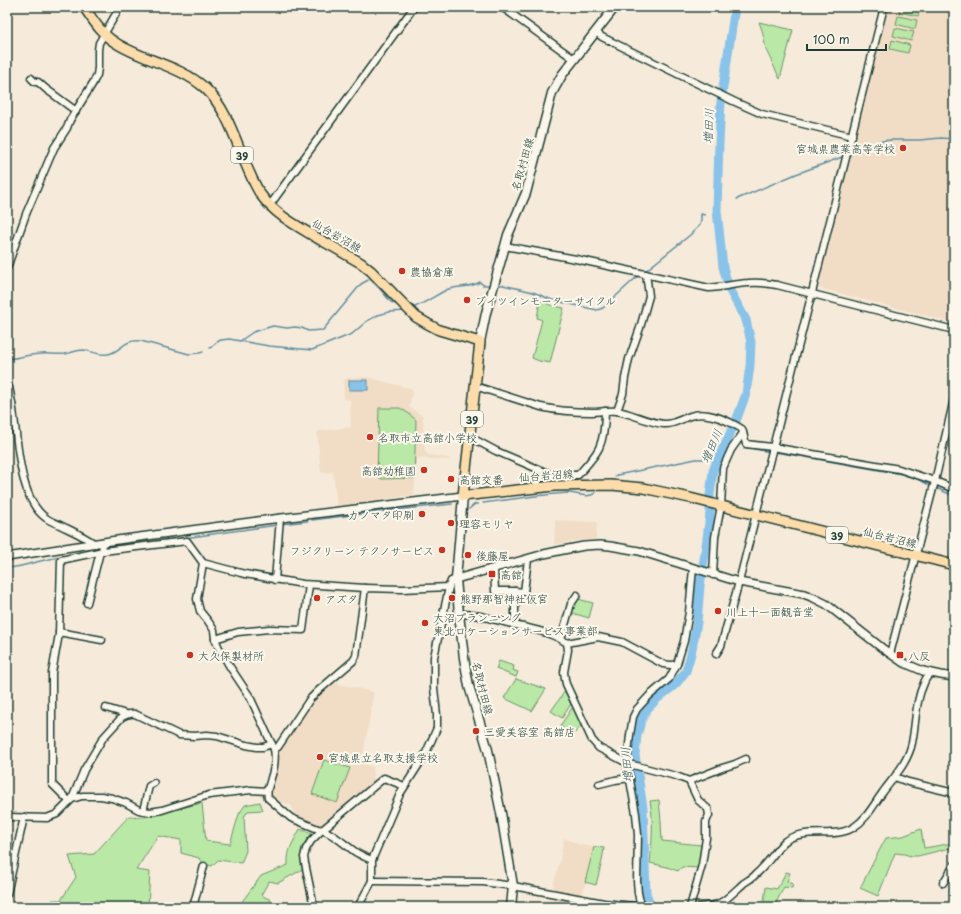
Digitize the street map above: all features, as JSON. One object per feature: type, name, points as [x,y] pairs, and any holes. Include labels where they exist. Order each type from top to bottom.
[{"type":"main road","name":"仙台岩沼線","points":[[84,7],[94,22],[114,43],[129,51],[186,75],[198,82],[211,94],[219,105],[227,121],[252,180],[262,196],[281,215],[298,227],[366,267],[381,280],[411,312],[428,324],[439,330],[480,342]]},
{"type":"main road","name":"名取村田線","points":[[480,342],[486,313],[504,246],[526,193],[552,93],[574,59],[599,34],[615,7]]},
{"type":"main road","name":"39","points":[[463,496],[480,342]]},
{"type":"main road","name":"仙台岩沼線","points":[[463,496],[554,486],[591,485],[643,488],[702,501],[954,565]]},
{"type":"main road","name":"名取村田線","points":[[463,496],[456,579],[464,658],[469,686],[488,750],[501,813],[513,886],[511,907]]},
{"type":"street","points":[[7,268],[26,214],[54,148],[97,75],[98,50],[100,43],[120,7]]},
{"type":"street","points":[[270,205],[414,7]]},
{"type":"street","points":[[502,7],[574,59]]},
{"type":"street","points":[[716,654],[721,646],[738,582],[884,7]]},
{"type":"street","points":[[599,34],[762,114],[852,136]]},
{"type":"street","points":[[31,78],[76,111]]},
{"type":"street","points":[[504,246],[576,259],[709,288],[761,282],[954,330]]},
{"type":"street","points":[[617,411],[623,394],[624,378],[629,359],[649,296],[643,273]]},
{"type":"street","points":[[7,386],[9,387],[22,470],[29,495],[36,509],[46,518],[87,538],[101,548]]},
{"type":"street","points":[[475,386],[549,409],[593,412],[617,411],[664,424],[674,423],[691,416],[705,415],[727,421],[742,431],[746,444],[771,450],[899,469],[934,485],[954,489]]},
{"type":"street","points":[[890,654],[934,485],[954,399]]},
{"type":"street","points":[[536,488],[539,478],[552,475],[578,475],[589,463],[599,448],[605,428],[605,411]]},
{"type":"street","points":[[712,574],[723,468],[742,431]]},
{"type":"street","points":[[470,437],[496,451],[552,475]]},
{"type":"street","points":[[71,800],[52,784],[52,673],[61,633],[61,560],[101,548],[280,518],[463,496]]},
{"type":"street","points":[[275,580],[280,518]]},
{"type":"street","points":[[7,557],[187,541],[203,563],[275,580],[309,585],[365,588],[402,589],[449,587]]},
{"type":"street","points":[[358,907],[372,880],[372,860],[400,794],[425,755],[437,728],[434,688],[434,657],[449,587],[451,581],[456,579],[528,559],[584,546],[600,545],[639,551],[738,582],[804,594],[814,598],[826,604],[902,662],[930,673],[954,677]]},
{"type":"street","points":[[87,603],[101,548]]},
{"type":"street","points":[[495,591],[524,592],[528,559]]},
{"type":"street","points":[[203,563],[197,599],[200,611],[214,630],[215,639],[219,648],[250,697],[273,747],[275,755],[267,791],[268,798],[291,818],[334,836],[358,853],[372,860]]},
{"type":"street","points":[[494,569],[495,598]]},
{"type":"street","points":[[372,880],[483,882],[604,903],[642,907],[638,893],[637,881],[637,828],[628,763],[630,729],[635,713],[642,703],[669,679],[677,664],[684,641],[694,569]]},
{"type":"street","points":[[215,639],[238,632],[269,629],[303,630],[309,585]]},
{"type":"street","points":[[106,708],[126,714],[135,714],[179,735],[217,736],[257,747],[278,747],[310,699],[353,661],[356,656],[365,588]]},
{"type":"street","points":[[515,591],[515,625]]},
{"type":"street","points":[[561,639],[571,604],[577,595]]},
{"type":"street","points":[[459,614],[472,614],[537,630],[568,643],[598,637],[622,642],[663,664],[669,666],[677,664]]},
{"type":"street","points":[[61,633],[102,640]]},
{"type":"street","points":[[568,643],[564,672],[566,684],[592,740],[599,748],[628,763],[689,781],[746,759]]},
{"type":"street","points":[[700,907],[719,904],[756,875],[780,846],[787,840],[804,834],[846,831],[862,821],[895,777],[906,758],[911,744],[918,700],[924,683],[930,673]]},
{"type":"street","points":[[7,816],[47,818],[57,814],[71,800],[84,770],[103,738],[126,714]]},
{"type":"street","points":[[895,777],[908,782],[954,793]]},
{"type":"street","points":[[314,907],[304,857],[306,849],[311,841],[384,778],[404,786]]},
{"type":"street","points":[[599,784],[630,778]]},
{"type":"street","points":[[689,781],[698,800],[708,809],[709,815],[706,822],[706,838],[702,865],[690,907]]},
{"type":"street","points":[[143,811],[149,786],[154,783]]},
{"type":"street","points":[[71,800],[82,796],[101,796],[112,798],[139,810],[150,812],[162,810],[209,795],[251,790],[267,791]]},
{"type":"street","points":[[7,894],[8,880],[24,817]]},
{"type":"street","points":[[943,883],[954,865]]},
{"type":"street","points":[[194,907],[204,866]]},
{"type":"shaded area","name":"宮城県農業高等学校","points":[[888,7],[954,7],[954,323],[818,288]]},
{"type":"shaded area","name":"名取市立高舘小学校","points":[[367,377],[413,389],[409,407],[423,416],[425,451],[429,455],[449,458],[449,460],[417,458],[414,495],[337,507],[333,472],[321,473],[317,433],[319,431],[351,427],[350,400],[344,399],[343,381],[348,378]]},
{"type":"shaded area","points":[[555,520],[597,522],[596,539],[554,545]]},
{"type":"shaded area","name":"宮城県立名取支援学校","points":[[331,682],[374,692],[362,763],[373,767],[374,782],[368,789],[318,829],[294,817],[292,806],[273,798],[269,793],[277,751],[318,696]]},
{"type":"shaded area","points":[[564,838],[581,845],[594,847],[582,897],[552,890]]},
{"type":"shaded area","points":[[558,898],[579,902],[578,907],[555,907]]},
{"type":"green space","points":[[900,7],[920,8],[918,16],[899,12]]},
{"type":"green space","points":[[898,16],[917,20],[915,29],[896,24]]},
{"type":"green space","points":[[759,22],[793,30],[780,79],[766,50]]},
{"type":"green space","points":[[895,28],[914,32],[911,41],[893,36]]},
{"type":"green space","points":[[892,40],[910,45],[908,53],[890,49]]},
{"type":"green space","points":[[540,300],[550,305],[564,308],[550,363],[532,358],[542,320],[537,318]]},
{"type":"green space","points":[[379,408],[400,408],[416,420],[414,478],[381,479],[377,475]]},
{"type":"green space","points":[[578,599],[593,603],[589,618],[572,613],[573,606]]},
{"type":"green space","points":[[499,661],[514,666],[513,670],[518,672],[516,677],[496,669]]},
{"type":"green space","points":[[516,679],[546,689],[532,711],[504,698]]},
{"type":"green space","points":[[565,691],[571,704],[562,718],[551,711]]},
{"type":"green space","points":[[574,706],[582,725],[573,735],[560,726]]},
{"type":"green space","points":[[324,760],[350,768],[337,803],[312,794]]},
{"type":"green space","points":[[659,800],[662,841],[701,845],[699,868],[682,867],[678,871],[650,863],[652,824],[650,801]]},
{"type":"green space","points":[[260,802],[263,810],[248,811],[244,817],[246,851],[241,863],[218,860],[212,866],[202,864],[199,858],[181,853],[181,840],[158,836],[136,870],[150,872],[148,907],[50,907],[52,900],[61,900],[76,877],[69,856],[94,854],[129,816],[144,817],[202,803],[206,841],[230,844],[239,814],[245,805]]},
{"type":"green space","points":[[300,829],[312,834],[303,846],[301,858],[303,869],[278,883],[269,881],[261,895],[271,900],[266,907],[238,907],[261,876],[288,865],[290,850]]},
{"type":"green space","points":[[921,829],[924,848],[954,843],[954,847],[918,856],[895,853],[878,896],[860,888],[886,838],[903,836]]},
{"type":"green space","points":[[594,847],[604,848],[596,885],[585,882]]},
{"type":"green space","points":[[786,872],[790,873],[787,882],[793,884],[792,888],[784,887],[775,907],[763,907],[766,887],[777,889]]},
{"type":"water","points":[[349,380],[368,380],[368,390],[349,390]]},
{"type":"waterway","name":"増田川","points":[[651,907],[646,893],[643,808],[635,755],[637,736],[641,721],[647,709],[676,684],[686,671],[697,623],[700,586],[710,513],[710,495],[713,471],[736,421],[746,394],[750,366],[751,342],[746,320],[729,289],[723,267],[717,210],[721,101],[735,7]]},
{"type":"waterway","points":[[850,153],[882,141],[941,138],[954,139]]},
{"type":"waterway","points":[[737,199],[796,174],[845,156]]},
{"type":"waterway","points":[[644,272],[690,235],[700,225],[701,214],[705,215]]},
{"type":"waterway","points":[[496,285],[503,285],[533,292],[552,300],[597,310],[603,308],[639,275]]},
{"type":"waterway","points":[[240,341],[253,332],[273,326],[287,328],[295,327],[308,331],[323,330],[361,284],[370,279],[391,302],[400,306]]},
{"type":"waterway","points":[[413,308],[446,290],[471,286],[480,282],[483,285],[490,285]]},
{"type":"waterway","points":[[210,348],[221,340],[229,339],[269,346],[312,350],[352,334],[367,321],[378,315],[389,312],[406,311]]},
{"type":"waterway","points":[[7,359],[37,354],[65,354],[79,350],[99,354],[108,354],[117,350],[126,343],[135,341],[141,341],[189,354],[203,352]]},
{"type":"waterway","points":[[744,449],[749,448],[770,452]]},
{"type":"waterway","points":[[774,452],[901,474],[932,486]]},
{"type":"waterway","points":[[615,476],[696,459],[704,459]]},
{"type":"waterway","name":"増田川","points":[[711,460],[717,461]]},
{"type":"waterway","points":[[936,488],[954,496]]},
{"type":"waterway","points":[[483,503],[568,493],[589,496],[595,493]]},
{"type":"waterway","points":[[387,511],[452,504]]},
{"type":"waterway","points":[[469,509],[475,504],[478,504]]},
{"type":"waterway","points":[[312,520],[384,511]]},
{"type":"waterway","points":[[281,524],[308,521]]},
{"type":"waterway","points":[[141,544],[277,525]]},
{"type":"waterway","points":[[7,568],[68,556]]},
{"type":"place","name":"宮城県農業高等学校","points":[[903,148]]},
{"type":"place","name":"農協倉庫","points":[[402,271]]},
{"type":"place","name":"ブイツインモーターサイクル","points":[[467,300]]},
{"type":"place","name":"名取市立高舘小学校","points":[[370,437]]},
{"type":"place","name":"高舘幼稚園","points":[[424,470]]},
{"type":"place","name":"高舘交番","points":[[451,479]]},
{"type":"place","name":"カノマタ印刷","points":[[422,514]]},
{"type":"place","name":"理容モリヤ","points":[[451,523]]},
{"type":"place","name":"フジクリーン テクノサービス","points":[[442,550]]},
{"type":"place","name":"後藤屋","points":[[468,555]]},
{"type":"place","name":"高舘","points":[[492,574]]},
{"type":"place","name":"アズタ","points":[[317,598]]},
{"type":"place","name":"熊野那智神社仮宮","points":[[452,598]]},
{"type":"place","name":"川上十一面観音堂","points":[[718,611]]},
{"type":"place","name":"大沼プランニング 東北ロケーションサービス事業部","points":[[425,623]]},
{"type":"place","name":"大久保製材所","points":[[190,655]]},
{"type":"place","name":"八反","points":[[900,655]]},
{"type":"place","name":"三愛美容室 高舘店","points":[[476,731]]},
{"type":"place","name":"宮城県立名取支援学校","points":[[320,757]]}]
